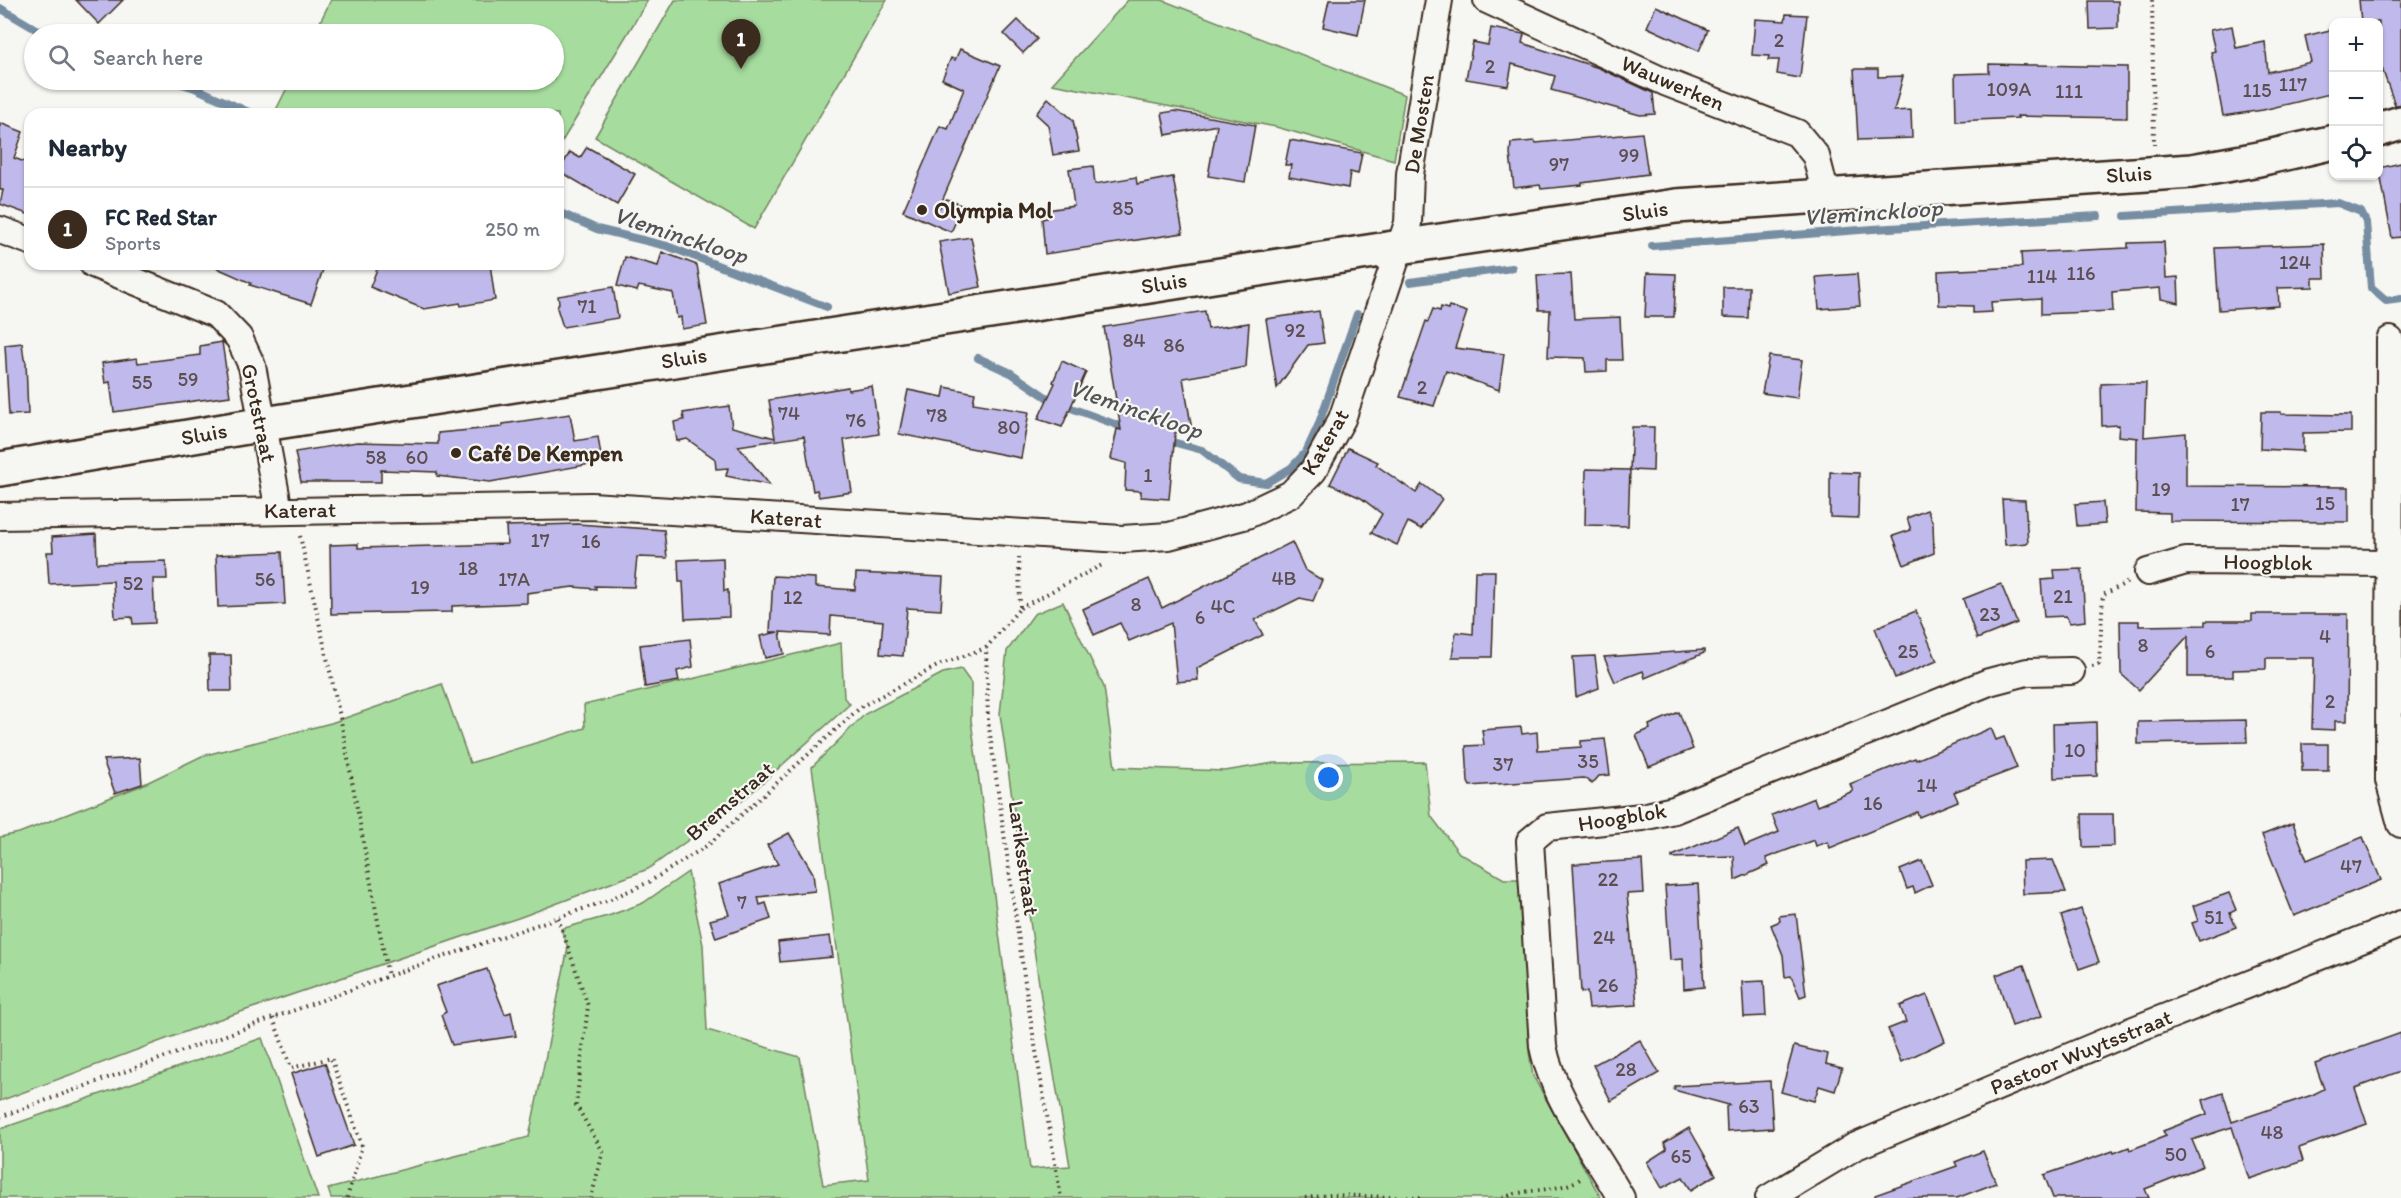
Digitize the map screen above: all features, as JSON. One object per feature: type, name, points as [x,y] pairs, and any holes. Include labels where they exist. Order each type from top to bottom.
[{"type":"street","name":"De Mosten","points":[[1400,247],[1408,223],[1410,174],[1439,0]]},
{"type":"street","name":"Wauwerken","points":[[1487,0],[1665,82],[1797,133],[1816,156],[1826,195]]},
{"type":"street","points":[[2383,129],[2401,123]]},
{"type":"street","name":"Sluis","points":[[0,469],[264,424],[1676,206],[2154,173],[2214,167],[2329,143]]},
{"type":"street","points":[[0,230],[24,239]]},
{"type":"street","name":"Katerat","points":[[0,516],[591,506],[1010,534],[1122,539],[1169,536],[1247,515],[1291,494],[1313,471],[1342,419],[1400,247]]},
{"type":"street","name":"Grotstraat","points":[[108,270],[216,314],[239,338],[252,366],[286,511]]},
{"type":"street","points":[[2390,340],[2389,780],[2401,824]]},
{"type":"street","name":"Hoogblok","points":[[2148,572],[2186,561],[2389,563]]},
{"type":"street","name":"Hoogblok","points":[[1621,1198],[1561,1097],[1547,1067],[1543,1046],[1530,842],[1547,827],[1642,817],[1674,810],[1989,682],[2027,672],[2071,671]]},
{"type":"street","name":"Pastoor Wuytsstraat","points":[[1769,1198],[1854,1147],[2131,1031],[2401,924]]},
{"type":"path","points":[[2152,0],[2154,173]]},
{"type":"path","points":[[286,511],[341,721],[388,976]]},
{"type":"path","points":[[1010,534],[1019,557],[1020,608]]},
{"type":"path","points":[[986,648],[1020,608],[1106,563],[1122,539]]},
{"type":"path","points":[[2071,671],[2098,664],[2103,595],[2148,572]]},
{"type":"path","name":"Bremstraat","points":[[0,1117],[388,976],[606,902],[649,882],[708,846],[862,706],[941,664],[986,648]]},
{"type":"path","name":"Lariksstraat","points":[[986,648],[988,720],[1028,1004],[1060,1198]]},
{"type":"path","points":[[558,918],[588,1006],[576,1105],[603,1152],[591,1198]]},
{"type":"path","points":[[273,1018],[291,1068],[331,1058],[362,1146],[347,1198]]},
{"type":"path","points":[[1503,1198],[1513,1194],[1557,1188],[1578,1181],[1599,1159]]},
{"type":"path","points":[[1305,1198],[1331,1195],[1420,1198]]},
{"type":"green space","points":[[331,0],[648,0],[564,138],[564,108],[277,108],[286,90],[564,90],[564,24],[319,24]]},
{"type":"green space","points":[[675,0],[887,0],[754,229],[595,137]]},
{"type":"green space","points":[[1128,0],[1162,0],[1405,95],[1394,160],[1276,127],[1052,84]]},
{"type":"green space","points":[[1063,602],[1104,687],[1115,767],[1225,771],[1274,763],[1425,762],[1431,816],[1459,853],[1504,879],[1521,879],[1529,1052],[1533,1076],[1601,1198],[331,1198],[328,1189],[529,1137],[568,948],[561,929],[643,903],[688,872],[703,945],[707,1030],[800,1057],[823,1185],[869,1180],[812,767],[865,714],[943,673],[961,669],[971,683],[971,720],[1030,1169],[1070,1166],[1042,1004],[1000,714],[1007,651],[1034,614]]},
{"type":"green space","points":[[841,643],[844,698],[850,704],[741,802],[648,869],[521,917],[217,1020],[0,1101],[0,837],[19,833],[140,786],[202,756],[331,723],[442,684],[470,763],[585,728],[584,705]]},
{"type":"green space","points":[[262,1038],[318,1198],[0,1198],[0,1129]]},
{"type":"building","points":[[76,0],[123,0],[99,24]]},
{"type":"building","points":[[1329,0],[1365,0],[1358,35],[1323,27]]},
{"type":"building","points":[[2359,0],[2401,0],[2401,105],[2395,105],[2383,71],[2383,18],[2361,18]]},
{"type":"building","points":[[2089,1],[2118,1],[2118,28],[2090,29]]},
{"type":"building","points":[[1656,6],[1708,30],[1699,51],[1647,27]]},
{"type":"building","points":[[1786,14],[1807,15],[1800,78],[1777,74],[1779,60],[1768,60],[1769,56],[1752,55],[1755,19],[1785,21]]},
{"type":"building","points":[[1018,20],[1037,39],[1023,53],[1004,34]]},
{"type":"building","points":[[2232,26],[2236,48],[2265,42],[2268,72],[2311,62],[2305,36],[2329,30],[2329,94],[2263,110],[2223,116],[2211,52],[2215,51],[2210,30]]},
{"type":"building","points":[[1491,28],[1524,34],[1522,43],[1599,68],[1653,93],[1655,114],[1640,115],[1551,90],[1555,76],[1512,64],[1508,86],[1466,79],[1473,42],[1488,45]]},
{"type":"building","points":[[960,49],[1000,66],[939,208],[947,199],[963,206],[951,232],[903,211],[940,126],[948,129],[964,89],[942,79],[951,58],[955,60]]},
{"type":"building","points":[[1989,64],[2127,67],[2127,118],[2017,116],[2018,118],[1956,121],[1955,74],[1989,73]]},
{"type":"building","points":[[1854,69],[1878,69],[1878,77],[1903,76],[1894,111],[1911,110],[1912,138],[1858,140]]},
{"type":"building","points":[[1048,98],[1073,120],[1079,151],[1053,155],[1048,125],[1036,114]]},
{"type":"building","points":[[1175,111],[1255,125],[1245,182],[1208,176],[1217,125],[1166,135],[1162,113]]},
{"type":"building","points":[[0,123],[23,132],[14,158],[24,162],[24,213],[0,204],[3,190],[0,190]]},
{"type":"building","points":[[1642,133],[1648,174],[1582,183],[1582,185],[1541,189],[1540,185],[1514,188],[1511,143],[1535,141],[1536,143]]},
{"type":"building","points":[[1290,140],[1362,153],[1358,174],[1350,172],[1348,188],[1289,177],[1291,165],[1285,165]]},
{"type":"building","points":[[587,147],[635,174],[617,205],[564,174],[564,162],[570,152],[580,158]]},
{"type":"building","points":[[2401,163],[2401,237],[2392,238],[2381,180],[2383,167]]},
{"type":"building","points":[[1093,166],[1095,184],[1136,177],[1137,184],[1173,177],[1183,233],[1045,254],[1042,219],[1047,218],[1047,210],[1074,206],[1069,169]]},
{"type":"building","points":[[971,237],[981,287],[949,293],[939,242]]},
{"type":"building","points":[[2164,242],[2166,278],[2178,277],[2179,303],[2161,299],[2160,288],[2112,292],[2113,311],[2041,314],[2041,299],[1991,302],[1992,312],[1973,313],[1973,306],[1939,305],[1938,271],[2022,267],[2021,253],[2128,248],[2128,243]]},
{"type":"building","points":[[2324,244],[2325,278],[2313,278],[2313,287],[2278,288],[2279,306],[2219,310],[2215,248]]},
{"type":"building","points":[[662,252],[697,265],[707,325],[682,329],[681,317],[677,318],[673,293],[639,286],[637,291],[617,286],[625,257],[658,266]]},
{"type":"building","points":[[222,270],[323,270],[311,304],[250,285],[251,283]]},
{"type":"building","points":[[377,270],[491,270],[495,300],[424,309],[370,287]]},
{"type":"building","points":[[1647,273],[1676,274],[1674,317],[1645,317]]},
{"type":"building","points":[[1571,274],[1574,319],[1620,317],[1622,360],[1607,360],[1607,371],[1586,372],[1585,358],[1548,357],[1550,310],[1539,310],[1537,275]]},
{"type":"building","points":[[1857,274],[1860,306],[1819,309],[1816,277]]},
{"type":"building","points":[[613,287],[618,318],[563,327],[557,308],[558,296]]},
{"type":"building","points":[[1723,287],[1749,287],[1748,318],[1723,317]]},
{"type":"building","points":[[1449,306],[1467,312],[1455,348],[1504,354],[1499,390],[1446,371],[1434,406],[1400,397],[1426,321],[1428,322],[1433,309],[1440,311],[1441,307],[1448,309]]},
{"type":"building","points":[[1205,311],[1208,329],[1249,323],[1246,367],[1183,378],[1192,430],[1175,433],[1169,499],[1141,497],[1141,491],[1125,490],[1126,463],[1111,459],[1117,429],[1121,430],[1104,327]]},
{"type":"building","points":[[1319,311],[1324,343],[1308,345],[1277,388],[1266,319]]},
{"type":"building","points":[[222,342],[230,396],[114,412],[110,382],[105,383],[102,363],[137,358],[138,363],[200,355],[200,346]]},
{"type":"building","points":[[22,343],[26,362],[28,414],[9,415],[5,345]]},
{"type":"building","points":[[1769,356],[1802,360],[1797,398],[1762,393]]},
{"type":"building","points":[[1062,361],[1086,372],[1062,427],[1038,419],[1055,383],[1053,382]]},
{"type":"building","points":[[2146,383],[2144,437],[2186,433],[2186,486],[2349,487],[2349,522],[2170,521],[2170,513],[2136,512],[2137,438],[2139,438],[2118,436],[2119,425],[2102,426],[2101,384]]},
{"type":"building","points":[[872,386],[879,434],[844,440],[852,492],[819,497],[817,490],[813,491],[804,436],[738,446],[770,485],[726,476],[728,468],[716,469],[715,459],[687,439],[677,441],[674,422],[684,420],[683,413],[729,406],[732,427],[775,438],[769,400],[848,387],[848,390]]},
{"type":"building","points":[[945,387],[975,393],[973,403],[1029,412],[1021,458],[899,434],[908,390],[943,397]]},
{"type":"building","points":[[2261,412],[2351,415],[2351,432],[2303,433],[2303,451],[2260,449]]},
{"type":"building","points":[[570,414],[575,441],[598,437],[602,462],[490,482],[437,476],[437,472],[381,470],[381,482],[301,482],[295,452],[357,442],[438,444],[438,433],[502,427],[503,424]]},
{"type":"building","points":[[1632,427],[1654,427],[1653,471],[1630,470]]},
{"type":"building","points":[[1348,448],[1378,462],[1376,465],[1416,493],[1422,484],[1442,499],[1421,529],[1408,522],[1397,545],[1371,533],[1382,514],[1361,498],[1330,484]]},
{"type":"building","points":[[1586,469],[1630,470],[1628,526],[1585,525]]},
{"type":"building","points":[[1830,472],[1859,473],[1858,518],[1830,517]]},
{"type":"building","points":[[2002,499],[2025,500],[2028,543],[2005,545]]},
{"type":"building","points":[[2103,502],[2105,524],[2077,526],[2075,504]]},
{"type":"building","points":[[1927,510],[1933,523],[1934,553],[1904,565],[1893,536],[1911,530],[1907,518]]},
{"type":"building","points":[[577,524],[664,530],[667,558],[637,557],[634,587],[595,586],[596,589],[573,587],[527,593],[527,603],[452,606],[452,612],[331,614],[330,545],[358,544],[358,548],[507,544],[506,526]]},
{"type":"building","points":[[96,534],[97,563],[166,561],[167,579],[153,579],[155,623],[133,624],[132,617],[115,618],[113,581],[49,584],[47,552],[53,552],[52,537]]},
{"type":"building","points":[[1292,542],[1305,570],[1322,580],[1313,601],[1300,598],[1255,620],[1263,635],[1197,668],[1198,680],[1177,682],[1171,623],[1129,641],[1120,623],[1094,635],[1083,609],[1149,579],[1162,608]]},
{"type":"building","points":[[282,552],[285,604],[218,607],[216,555]]},
{"type":"building","points":[[723,558],[724,591],[728,590],[729,617],[685,619],[683,582],[679,582],[678,560]]},
{"type":"building","points":[[2082,569],[2085,621],[2070,623],[2066,616],[2044,617],[2041,580],[2055,579],[2054,570]]},
{"type":"building","points":[[1475,571],[1495,571],[1492,657],[1452,657],[1456,632],[1473,634]]},
{"type":"building","points":[[856,573],[943,577],[941,610],[907,608],[903,656],[880,654],[883,621],[831,616],[830,635],[780,632],[784,654],[765,658],[760,636],[778,632],[770,632],[773,576],[815,578],[815,587],[855,590]]},
{"type":"building","points":[[2001,584],[2017,623],[1977,639],[1963,599]]},
{"type":"building","points":[[1916,611],[1937,661],[1895,678],[1875,628]]},
{"type":"building","points":[[2252,614],[2348,614],[2347,721],[2335,721],[2335,730],[2312,729],[2314,658],[2266,658],[2266,669],[2233,670],[2233,677],[2188,677],[2188,636],[2139,690],[2121,674],[2120,621],[2139,621],[2139,626],[2205,625],[2205,621],[2252,621]]},
{"type":"building","points":[[690,639],[693,667],[677,671],[679,681],[645,687],[640,645]]},
{"type":"building","points":[[1704,650],[1704,653],[1645,678],[1643,671],[1615,682],[1604,657]]},
{"type":"building","points":[[209,655],[231,655],[232,691],[210,691]]},
{"type":"building","points":[[1595,656],[1599,688],[1576,697],[1573,657]]},
{"type":"building","points":[[1679,712],[1693,749],[1649,767],[1636,735],[1650,729],[1649,725]]},
{"type":"building","points":[[2246,720],[2247,742],[2138,744],[2138,722]]},
{"type":"building","points":[[2096,722],[2097,776],[2054,778],[2053,724]]},
{"type":"building","points":[[1521,727],[1522,734],[1537,732],[1538,750],[1581,747],[1581,741],[1605,739],[1610,775],[1599,776],[1592,784],[1584,778],[1470,786],[1466,746],[1484,745],[1482,730]]},
{"type":"building","points":[[1991,728],[1996,740],[2004,737],[2017,768],[1954,792],[1958,801],[1919,817],[1917,812],[1830,848],[1828,842],[1816,846],[1814,840],[1766,858],[1769,865],[1735,880],[1734,856],[1672,858],[1672,856],[1738,828],[1745,846],[1779,832],[1772,815],[1814,798],[1817,806],[1853,791],[1850,784],[1915,758],[1916,760]]},
{"type":"building","points":[[2302,744],[2328,744],[2328,771],[2302,771]]},
{"type":"building","points":[[140,758],[142,784],[115,793],[103,760]]},
{"type":"building","points":[[2082,814],[2113,814],[2114,846],[2083,847]]},
{"type":"building","points":[[2293,823],[2307,860],[2363,837],[2381,880],[2294,916],[2262,835]]},
{"type":"building","points":[[789,833],[813,873],[815,891],[758,897],[760,905],[766,903],[771,919],[716,938],[710,920],[729,915],[719,884],[778,864],[767,845]]},
{"type":"building","points":[[1642,860],[1644,893],[1627,894],[1637,1005],[1589,1008],[1587,992],[1581,992],[1573,864]]},
{"type":"building","points":[[2053,860],[2066,892],[2023,894],[2022,861]]},
{"type":"building","points":[[1922,861],[1932,885],[1915,893],[1913,887],[1907,889],[1900,870]]},
{"type":"building","points":[[1698,884],[1704,987],[1684,989],[1683,959],[1670,960],[1665,886]]},
{"type":"building","points":[[2229,893],[2236,910],[2230,913],[2236,927],[2199,941],[2192,923],[2198,921],[2193,906]]},
{"type":"building","points":[[2081,909],[2099,962],[2079,969],[2061,916]]},
{"type":"building","points":[[1796,914],[1806,995],[1800,997],[1791,976],[1785,977],[1783,955],[1771,925],[1780,921],[1779,916]]},
{"type":"building","points":[[830,936],[833,957],[780,962],[778,942]]},
{"type":"building","points":[[2024,965],[2042,1016],[2012,1026],[1996,975]]},
{"type":"building","points":[[487,969],[505,1014],[511,1012],[516,1036],[452,1045],[441,1015],[446,1012],[436,986]]},
{"type":"building","points":[[1764,981],[1766,1016],[1744,1017],[1742,982]]},
{"type":"building","points":[[1927,995],[1945,1041],[1901,1062],[1888,1029],[1906,1022],[1900,1006]]},
{"type":"building","points":[[2401,1033],[2401,1071],[2355,1088],[2367,1124],[2299,1148],[2303,1161],[2249,1179],[2232,1127],[2192,1140],[2203,1166],[2145,1189],[2149,1198],[2053,1198],[2044,1175],[2113,1151],[2114,1153],[2129,1147],[2130,1150],[2166,1136],[2163,1131],[2207,1114],[2203,1100],[2223,1093],[2232,1122],[2312,1095],[2324,1089],[2315,1064]]},
{"type":"building","points":[[1640,1040],[1659,1073],[1611,1101],[1593,1065]]},
{"type":"building","points":[[1794,1046],[1828,1054],[1826,1064],[1842,1068],[1835,1091],[1819,1086],[1814,1101],[1781,1092]]},
{"type":"building","points":[[325,1063],[354,1145],[319,1157],[291,1074]]},
{"type":"building","points":[[1770,1081],[1773,1128],[1727,1131],[1726,1107],[1729,1105],[1674,1090],[1675,1086]]},
{"type":"building","points":[[1689,1128],[1716,1175],[1691,1190],[1683,1177],[1662,1188],[1647,1162],[1667,1149],[1664,1143]]},
{"type":"building","points":[[1983,1151],[1996,1183],[1957,1198],[1875,1198],[1875,1195],[1957,1166],[1955,1162]]},
{"type":"waterway","name":"Vleminckloop","points":[[0,8],[27,24]]},
{"type":"waterway","name":"Vleminckloop","points":[[199,90],[240,108]]},
{"type":"waterway","name":"Vleminckloop","points":[[2125,216],[2338,203],[2361,212],[2366,222],[2371,288],[2386,301],[2401,299]]},
{"type":"waterway","name":"Vleminckloop","points":[[564,215],[597,229],[667,246],[827,307]]},
{"type":"waterway","name":"Vleminckloop","points":[[1652,246],[1873,229],[2098,216]]},
{"type":"waterway","name":"Vleminckloop","points":[[1410,282],[1512,268]]},
{"type":"waterway","name":"Vleminckloop","points":[[1165,440],[1202,450],[1239,479],[1266,483],[1291,468],[1306,452],[1318,426],[1357,314]]},
{"type":"waterway","name":"Vleminckloop","points":[[978,358],[1011,373],[1052,401],[1128,429]]},
{"type":"place","name":"FC Red Star","points":[[741,69]]},
{"type":"place","name":"Olympia Mol","points":[[922,210]]},
{"type":"place","name":"Café De Kempen","points":[[456,453]]}]
